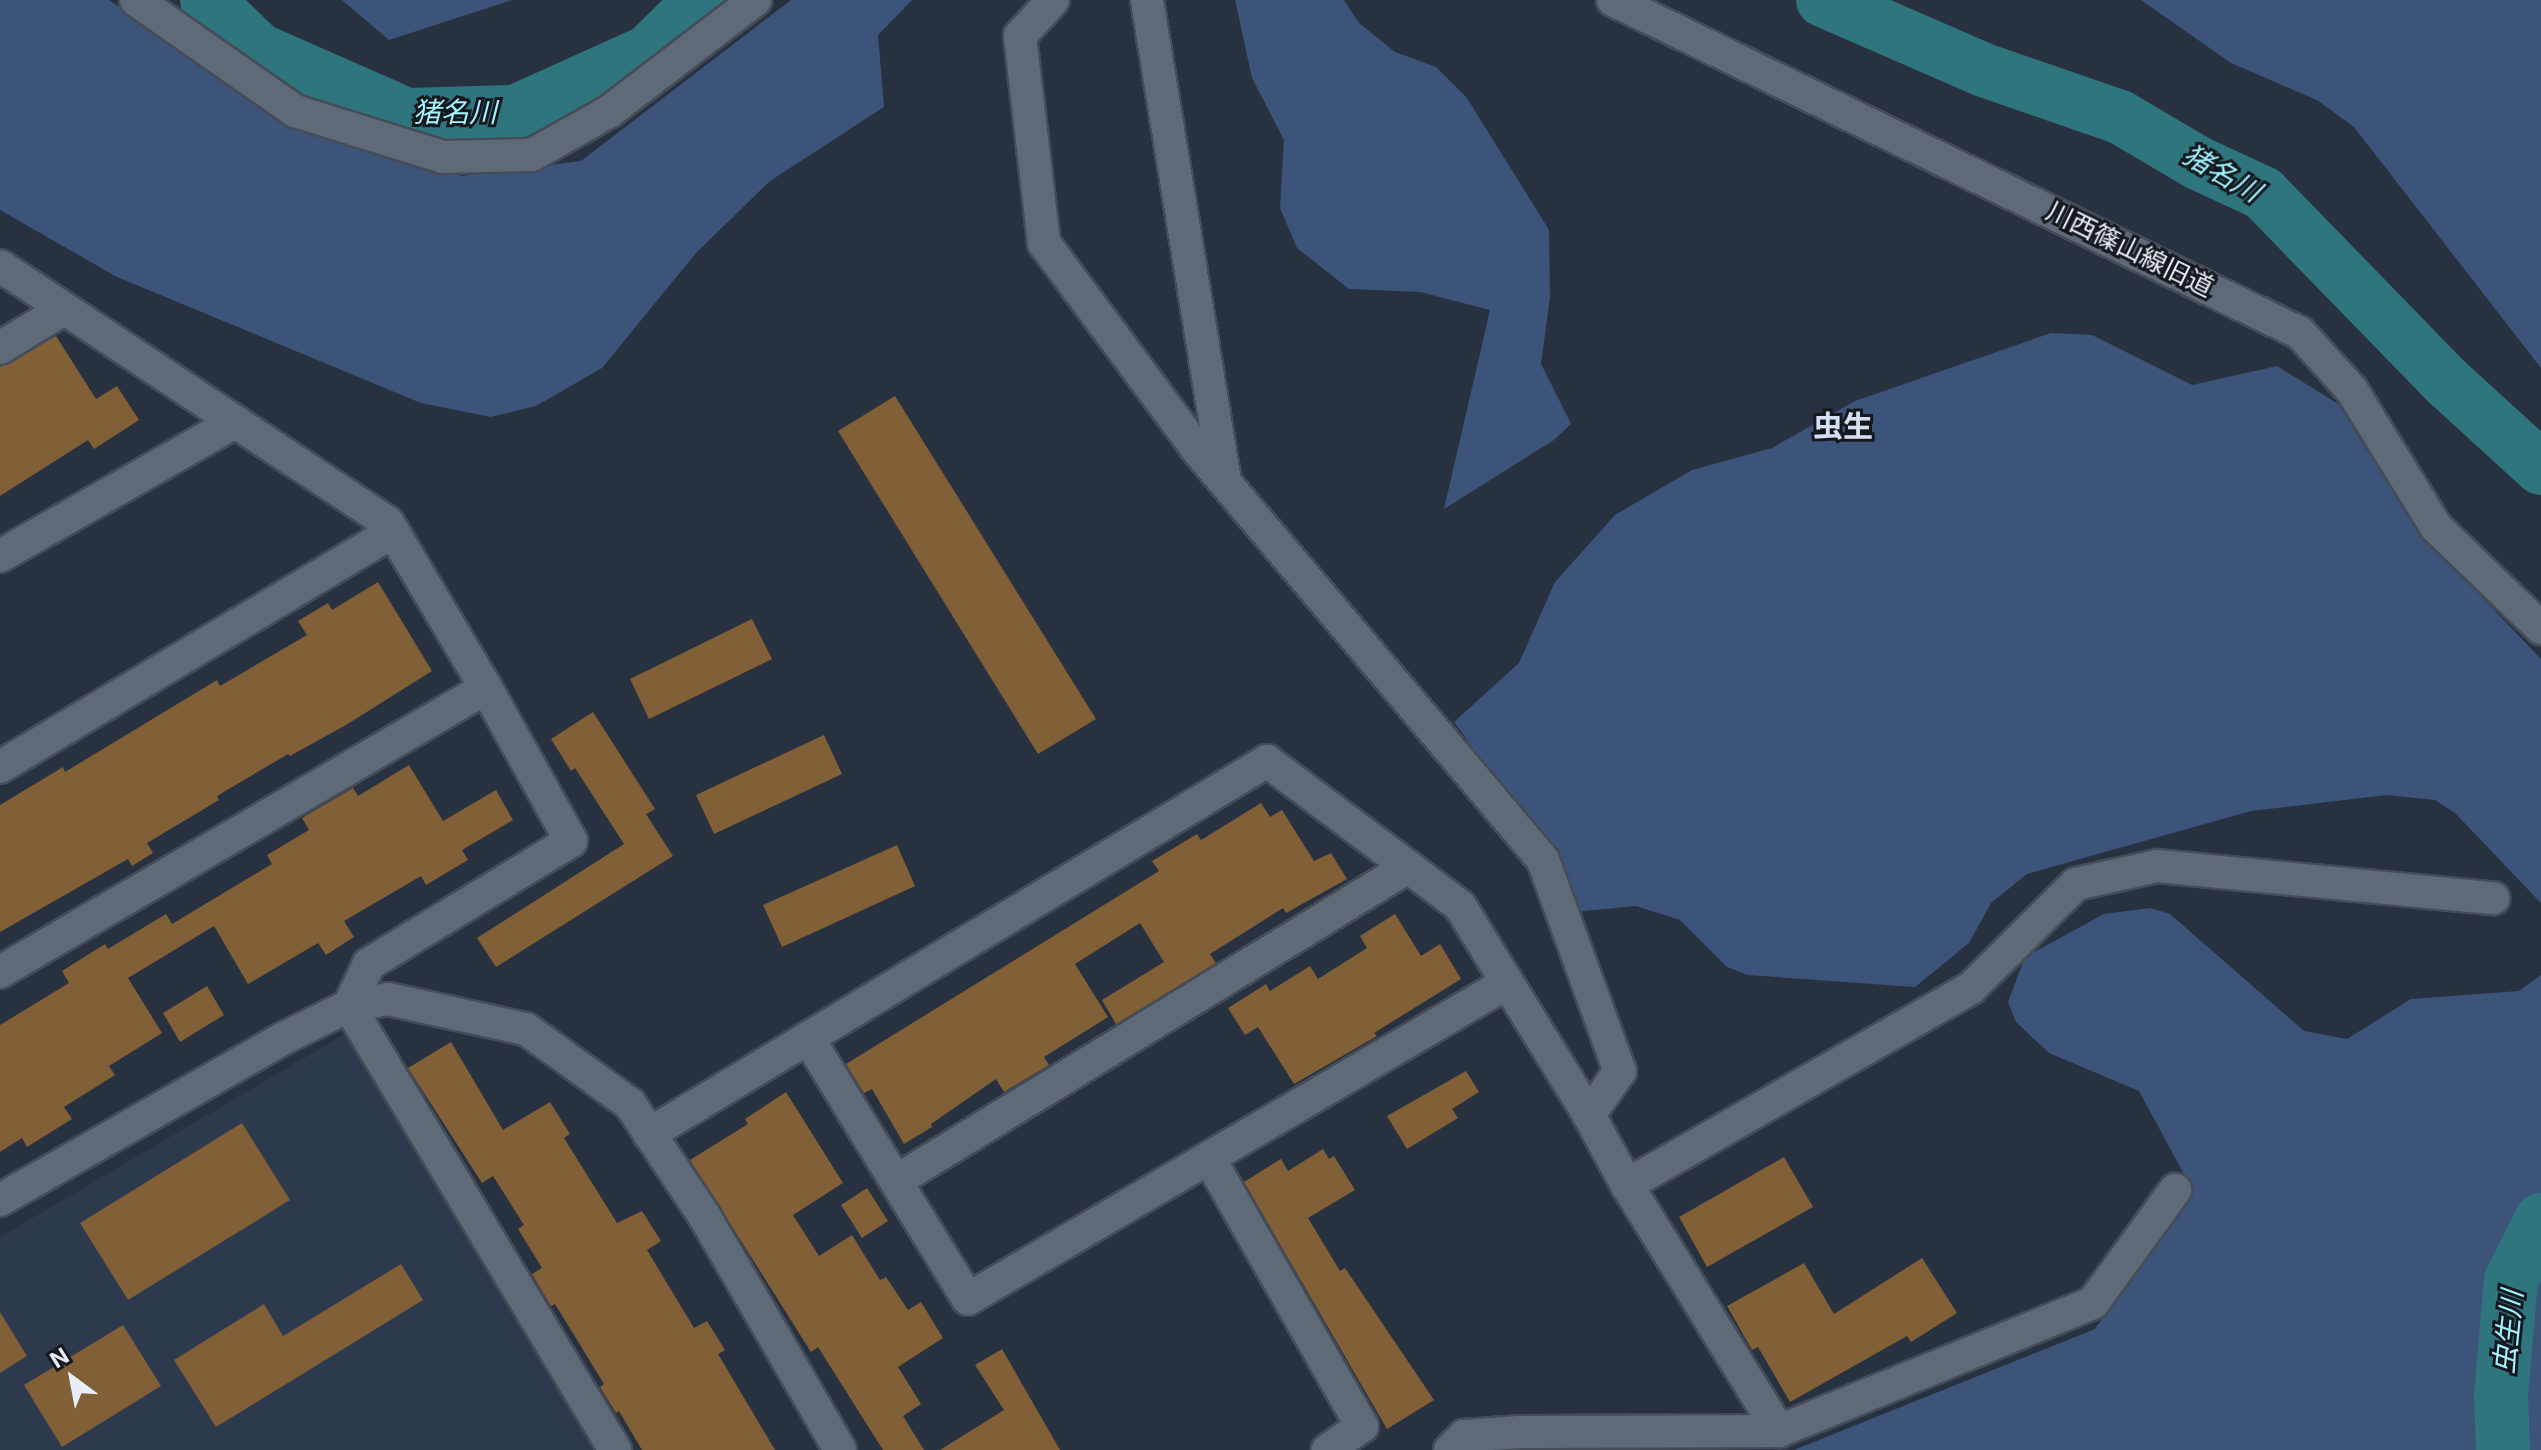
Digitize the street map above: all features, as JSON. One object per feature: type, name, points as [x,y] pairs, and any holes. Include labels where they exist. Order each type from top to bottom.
[{"type":"street","points":[[136,0],[295,111],[443,157],[532,155],[610,111],[755,0]]},
{"type":"street","points":[[1053,0],[1020,36],[1044,243],[1225,482],[1543,860],[1620,1071],[1589,1115]]},
{"type":"street","points":[[1147,0],[1225,482]]},
{"type":"street","name":"川西篠山線旧道","points":[[1613,0],[2300,333],[2351,389],[2436,527],[2541,628]]},
{"type":"street","points":[[0,266],[388,523],[486,688],[571,841],[369,964],[349,1006]]},
{"type":"street","points":[[0,348],[64,309]]},
{"type":"street","points":[[0,556],[235,422]]},
{"type":"street","points":[[0,767],[393,532]]},
{"type":"street","points":[[0,972],[486,688]]},
{"type":"street","points":[[649,1134],[1267,761],[1460,906],[1779,1431]]},
{"type":"street","points":[[1627,1185],[1971,988],[2076,884],[2158,866],[2493,898]]},
{"type":"street","points":[[896,1181],[1408,867]]},
{"type":"street","points":[[808,1038],[968,1299],[1507,983]]},
{"type":"street","points":[[0,1200],[284,1038],[349,1006],[388,999],[526,1029],[630,1104],[705,1217],[840,1450]]},
{"type":"street","points":[[349,1006],[615,1450]]},
{"type":"street","points":[[1209,1158],[1362,1426],[1328,1450]]},
{"type":"street","points":[[1450,1450],[1464,1436],[1520,1432],[1779,1431],[2093,1303],[2175,1190]]},
{"type":"shaded area","points":[[0,0],[109,0],[298,126],[462,176],[581,161],[791,0],[912,0],[878,35],[884,107],[770,181],[696,253],[602,368],[536,406],[491,417],[421,403],[117,277],[0,210]]},
{"type":"shaded area","points":[[342,0],[512,0],[389,40]]},
{"type":"shaded area","points":[[1235,0],[1344,0],[1359,23],[1395,52],[1436,67],[1467,98],[1549,230],[1550,297],[1541,364],[1571,424],[1554,440],[1444,509],[1490,310],[1420,292],[1349,289],[1297,248],[1280,208],[1284,140],[1252,78]]},
{"type":"shaded area","points":[[2141,0],[2541,0],[2541,368],[2354,127],[2317,100],[2231,63]]},
{"type":"shaded area","points":[[2051,333],[2092,335],[2192,385],[2277,366],[2338,404],[2414,526],[2541,659],[2541,903],[2455,813],[2435,800],[2387,795],[2251,811],[2027,874],[1991,903],[1969,943],[1915,987],[1748,975],[1727,967],[1680,920],[1636,906],[1574,912],[1548,851],[1454,722],[1519,663],[1555,582],[1615,515],[1692,470],[1772,448],[1855,401]]},
{"type":"shaded area","points":[[2150,908],[2170,914],[2304,1031],[2347,1039],[2411,999],[2519,991],[2541,975],[2541,1450],[1794,1450],[2095,1329],[2193,1191],[2139,1091],[2049,1053],[2016,1022],[2008,1002],[2025,957],[2104,914]]},
{"type":"shaded area","points":[[350,1031],[604,1450],[0,1450],[0,1237]]},
{"type":"building","points":[[56,336],[96,399],[117,386],[139,420],[94,449],[88,440],[0,496],[0,367]]},
{"type":"building","points":[[895,396],[1096,719],[1038,754],[838,431]]},
{"type":"building","points":[[378,582],[432,671],[346,725],[290,756],[288,754],[217,796],[219,800],[147,843],[153,853],[132,866],[128,859],[0,932],[0,805],[63,767],[65,772],[217,680],[220,686],[307,635],[298,621],[328,603],[332,610]]},
{"type":"building","points":[[752,619],[772,659],[649,719],[630,679]]},
{"type":"building","points":[[593,712],[655,809],[646,814],[673,856],[496,967],[477,938],[624,844],[575,768],[571,771],[551,739]]},
{"type":"building","points":[[824,735],[842,774],[714,834],[696,795]]},
{"type":"building","points":[[409,765],[443,821],[496,790],[513,820],[462,850],[468,860],[426,885],[421,876],[344,921],[354,937],[326,955],[318,943],[248,984],[214,926],[128,978],[162,1033],[109,1066],[115,1075],[64,1107],[72,1119],[27,1147],[22,1138],[0,1152],[0,1025],[69,983],[62,971],[105,944],[108,949],[166,914],[172,924],[272,864],[267,855],[309,830],[302,818],[353,788],[358,796]]},
{"type":"building","points":[[1261,803],[1270,817],[1282,810],[1314,861],[1331,853],[1347,879],[1286,913],[1283,908],[1210,954],[1216,963],[1116,1024],[1102,1000],[1164,962],[1140,923],[1075,964],[1108,1017],[1044,1057],[1049,1065],[1004,1092],[996,1079],[904,1144],[872,1089],[864,1093],[846,1064],[1159,871],[1152,861],[1197,834],[1201,840]]},
{"type":"building","points":[[897,845],[915,886],[782,947],[763,905]]},
{"type":"building","points":[[1395,914],[1421,956],[1440,944],[1461,979],[1374,1033],[1377,1036],[1294,1084],[1258,1027],[1245,1035],[1228,1008],[1266,984],[1270,991],[1310,966],[1318,979],[1367,948],[1360,936]]},
{"type":"building","points":[[207,986],[224,1015],[180,1042],[163,1013]]},
{"type":"building","points":[[451,1042],[503,1130],[550,1102],[570,1134],[564,1138],[617,1223],[642,1211],[661,1241],[647,1250],[694,1328],[707,1321],[725,1350],[718,1354],[775,1450],[642,1450],[619,1411],[616,1413],[600,1387],[604,1384],[555,1304],[551,1306],[532,1274],[542,1268],[518,1229],[524,1225],[493,1176],[482,1183],[408,1068]]},
{"type":"building","points":[[1466,1071],[1479,1092],[1452,1109],[1458,1118],[1407,1149],[1387,1116]]},
{"type":"building","points":[[786,1092],[843,1183],[793,1215],[819,1256],[852,1235],[880,1280],[886,1277],[908,1310],[921,1302],[943,1338],[898,1367],[921,1404],[903,1416],[924,1450],[883,1450],[818,1347],[811,1352],[690,1160],[748,1124],[745,1119]]},
{"type":"building","points":[[242,1123],[290,1200],[128,1300],[80,1223]]},
{"type":"building","points":[[1323,1149],[1329,1159],[1334,1156],[1355,1190],[1308,1218],[1340,1271],[1345,1268],[1434,1400],[1387,1429],[1244,1182],[1281,1159],[1288,1171]]},
{"type":"building","points":[[1784,1157],[1813,1207],[1707,1267],[1679,1217]]},
{"type":"building","points":[[867,1188],[888,1221],[862,1238],[841,1205]]},
{"type":"building","points":[[1922,1258],[1957,1313],[1911,1342],[1907,1336],[1790,1402],[1758,1347],[1752,1350],[1727,1306],[1804,1263],[1834,1314]]},
{"type":"building","points":[[401,1264],[423,1300],[216,1427],[174,1360],[264,1304],[283,1336]]},
{"type":"building","points":[[0,1312],[27,1356],[0,1373]]},
{"type":"building","points":[[123,1325],[161,1386],[62,1447],[24,1385]]},
{"type":"building","points":[[1002,1349],[1060,1450],[940,1450],[1004,1410],[975,1365]]},
{"type":"waterway","name":"猪名川","points":[[207,0],[259,50],[407,115],[515,112],[648,52],[701,0]]},
{"type":"waterway","name":"猪名川","points":[[1823,0],[1984,70],[2120,117],[2198,163],[2263,193],[2448,383],[2541,468]]},
{"type":"waterway","name":"虫生川","points":[[2503,1450],[2501,1396],[2511,1280],[2541,1220]]},
{"type":"district","name":"虫生","points":[[1843,426]]}]
